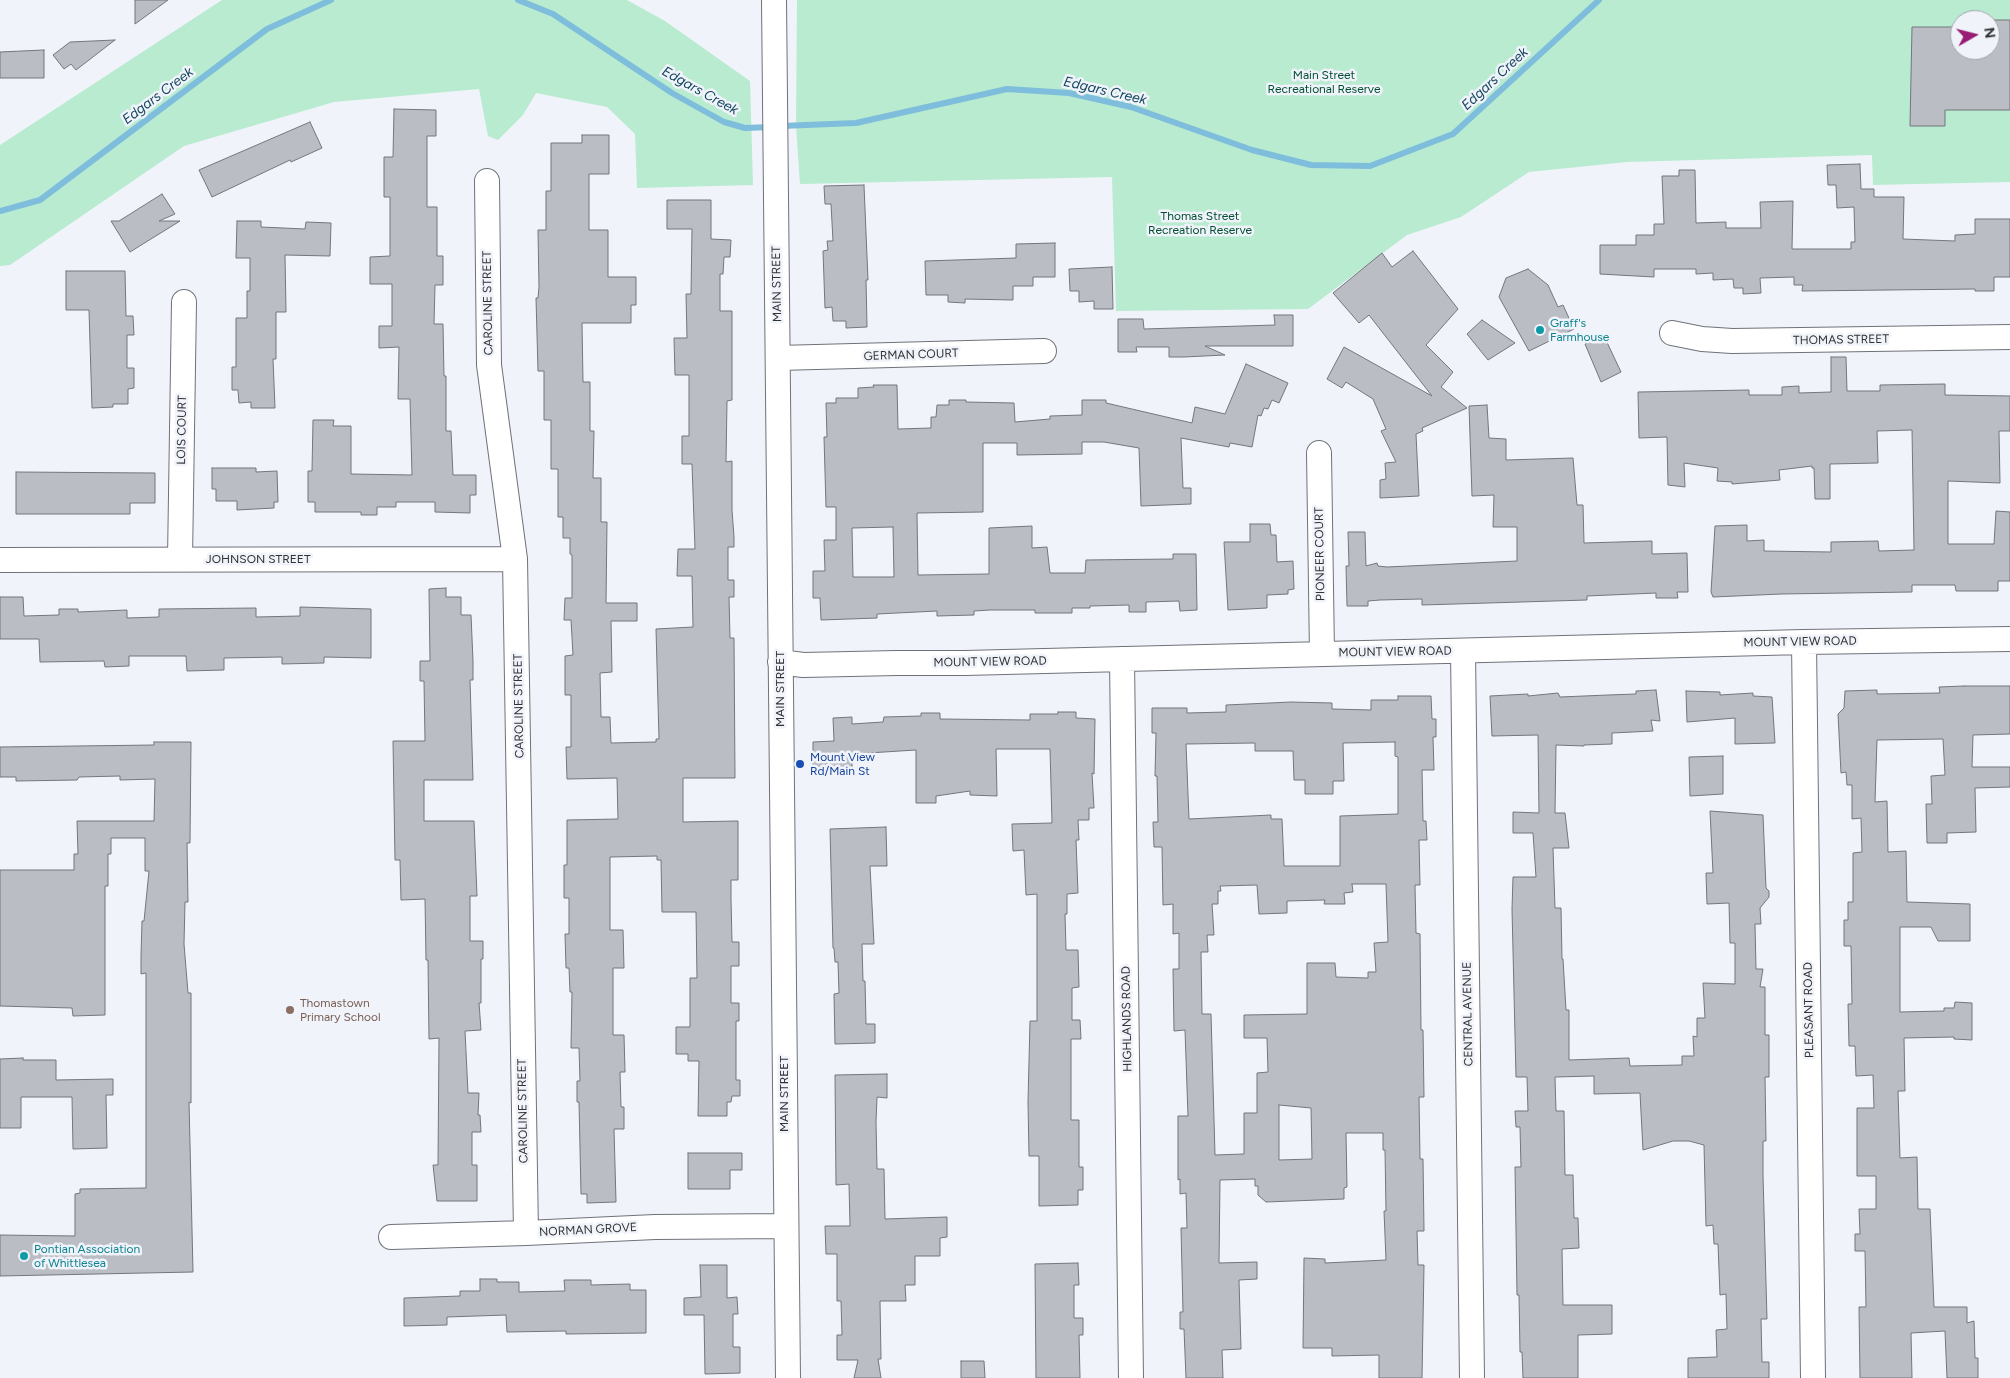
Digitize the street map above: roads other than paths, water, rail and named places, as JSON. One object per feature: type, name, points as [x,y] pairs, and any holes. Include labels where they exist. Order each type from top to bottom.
[{"type":"street","name":"MAIN STREET","points":[[774,0],[788,1378]]},
{"type":"street","name":"CAROLINE STREET","points":[[487,181],[489,365],[515,559],[526,1233]]},
{"type":"street","name":"LOIS COURT","points":[[180,559],[184,302]]},
{"type":"street","name":"THOMAS STREET","points":[[1672,333],[1702,339],[1732,341],[2010,337]]},
{"type":"street","name":"GERMAN COURT","points":[[778,358],[1044,351]]},
{"type":"street","name":"PIONEER COURT","points":[[1319,453],[1322,654]]},
{"type":"street","name":"JOHNSON STREET","points":[[0,560],[515,559]]},
{"type":"street","name":"MOUNT VIEW ROAD","points":[[780,662],[803,666],[1804,642],[2010,639]]},
{"type":"street","name":"PLEASANT ROAD","points":[[1804,642],[1813,1378]]},
{"type":"street","name":"CENTRAL AVENUE","points":[[1463,651],[1472,1378]]},
{"type":"street","name":"HIGHLANDS ROAD","points":[[1122,659],[1131,1378]]},
{"type":"street","name":"NORMAN GROVE","points":[[391,1237],[655,1227],[785,1226]]},
{"type":"waterway","name":"Edgars Creek","points":[[0,211],[40,200],[267,29],[331,0]]},
{"type":"waterway","name":"Edgars Creek","points":[[518,0],[553,14],[672,93],[724,122],[745,128],[771,127]]},
{"type":"waterway","name":"Edgars Creek","points":[[781,126],[856,123],[1007,89],[1069,93],[1131,107],[1252,150],[1311,165],[1370,166],[1453,134],[1599,0]]},
{"type":"place","name":"Graff's Farmhouse","points":[[1540,330]]},
{"type":"place","name":"Mount View Rd/Main St","points":[[800,764]]},
{"type":"place","name":"Thomastown Primary School","points":[[290,1010]]},
{"type":"place","name":"Pontian Association of Whittlesea","points":[[24,1256]]},
{"type":"park label","name":"Main Street Recreational Reserve","points":[[1324,82]]},
{"type":"park label","name":"Thomas Street Recreation Reserve","points":[[1200,223]]}]
